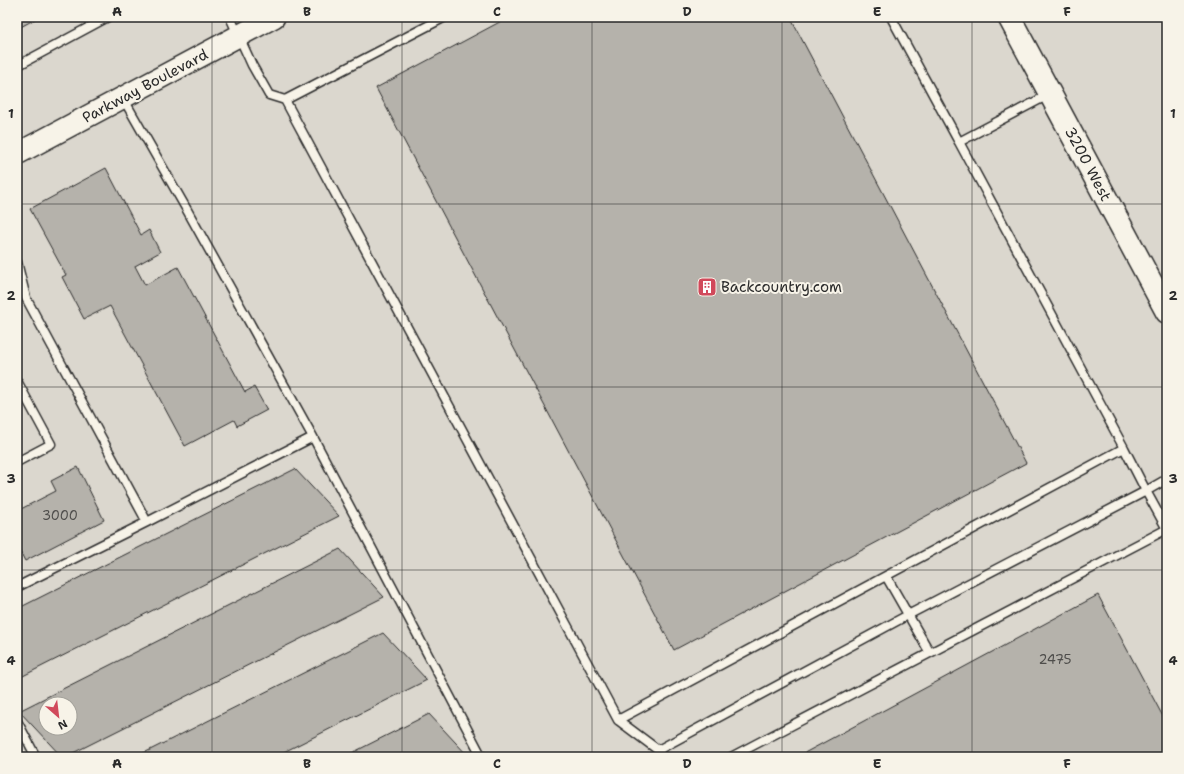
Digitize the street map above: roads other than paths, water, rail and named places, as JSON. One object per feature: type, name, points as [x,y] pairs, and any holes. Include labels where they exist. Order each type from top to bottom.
[{"type":"main road","name":"3200 West","points":[[1010,17],[1167,312]]},
{"type":"street","name":"Parkway Boulevard","points":[[17,154],[274,17]]},
{"type":"lane","points":[[17,66],[108,17]]},
{"type":"lane","points":[[230,17],[252,65],[269,95],[285,100],[618,720],[660,754],[908,615],[1167,479]]},
{"type":"lane","points":[[285,100],[445,17]]},
{"type":"lane","points":[[731,757],[1167,529],[891,17]]},
{"type":"lane","points":[[959,142],[1051,93]]},
{"type":"lane","points":[[123,98],[188,210],[313,437],[482,757]]},
{"type":"lane","points":[[17,262],[26,298],[147,522]]},
{"type":"lane","points":[[17,381],[51,444],[17,462]]},
{"type":"lane","points":[[17,587],[313,437]]},
{"type":"lane","points":[[618,720],[1124,448]]},
{"type":"lane","points":[[886,576],[930,653]]},
{"type":"lane","points":[[17,721],[36,757]]},
{"type":"place","name":"Backcountry.com","points":[[707,287]]}]
